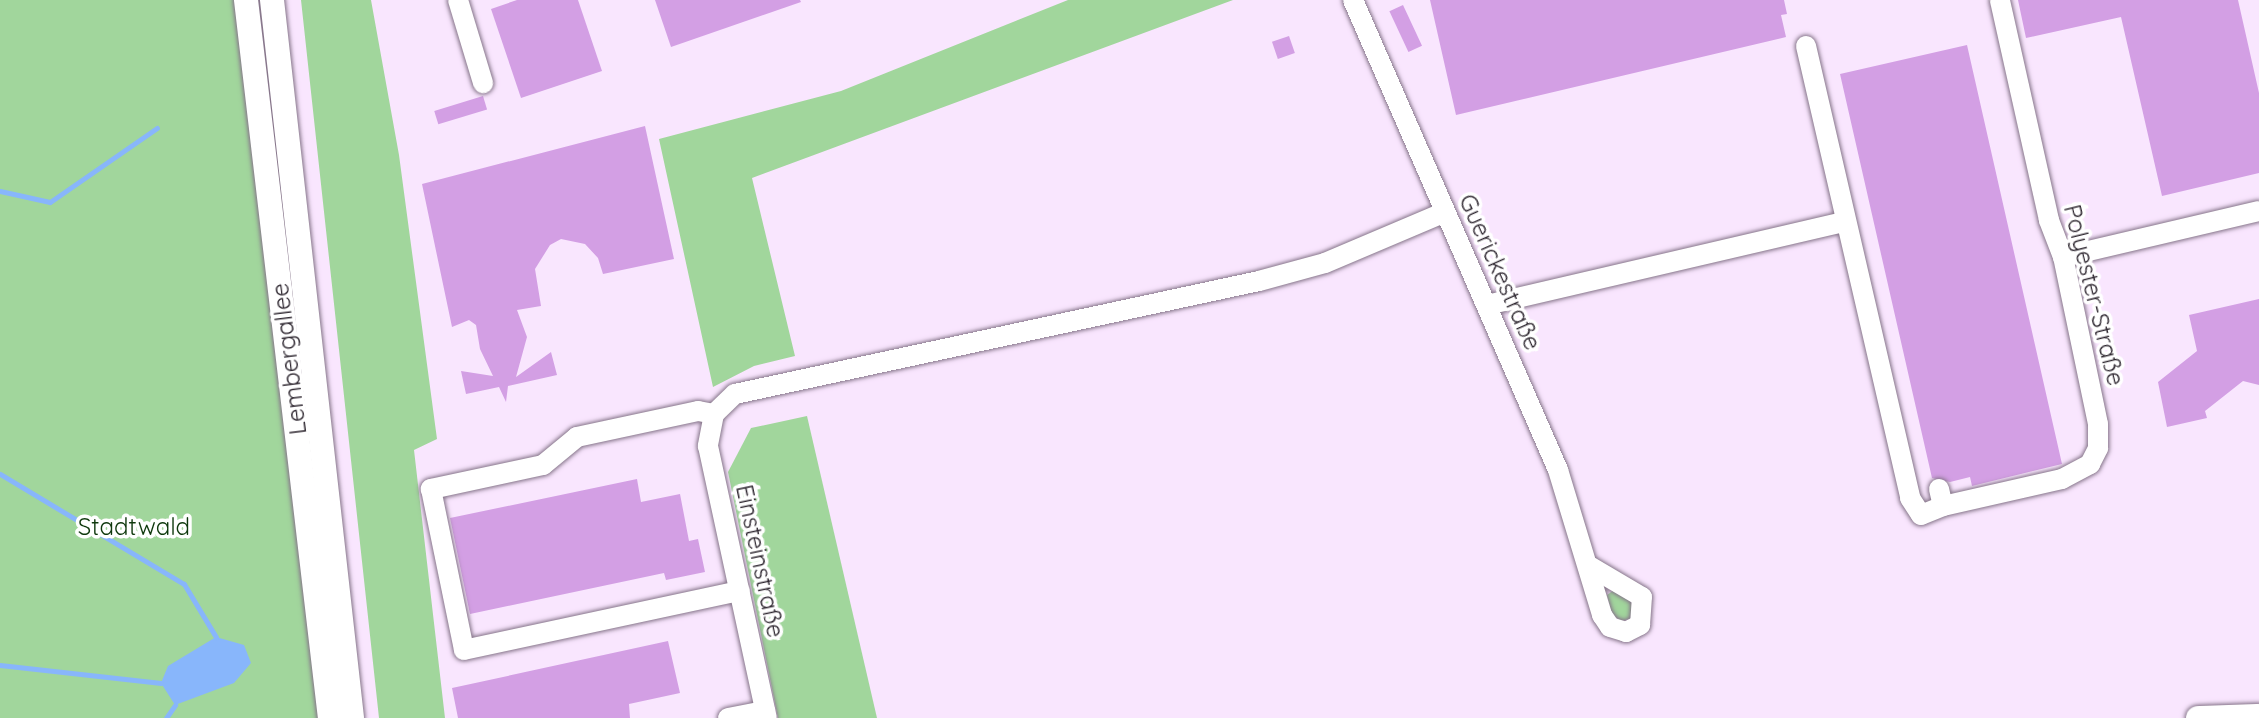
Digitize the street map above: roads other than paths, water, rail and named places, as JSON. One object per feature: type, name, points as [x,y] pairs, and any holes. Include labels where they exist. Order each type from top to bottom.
[{"type":"main road","name":"Lembergallee","points":[[246,0],[330,718]]},
{"type":"main road","name":"Lembergallee","points":[[272,0],[352,718]]},
{"type":"main road","points":[[2198,718],[2259,716]]},
{"type":"street","points":[[458,0],[483,83]]},
{"type":"street","name":"Guerickestraße","points":[[1353,0],[1558,470],[1591,567]]},
{"type":"street","name":"Polyester-Straße","points":[[1844,222],[1910,498],[1921,515],[1946,499],[2076,473],[2090,464],[2098,448],[2098,424],[2063,257],[2049,220],[2000,0]]},
{"type":"street","points":[[1487,305],[1844,222],[1806,46]]},
{"type":"street","points":[[2063,257],[2259,211]]},
{"type":"street","points":[[740,591],[464,650],[431,489],[543,465],[577,437],[698,411],[714,414],[735,394],[1259,281],[1325,263],[1445,212]]},
{"type":"street","name":"Einsteinstraße","points":[[714,414],[708,446],[766,714]]},
{"type":"street","points":[[728,718],[766,714]]},
{"type":"water","points":[[216,637],[244,645],[251,663],[234,683],[175,705],[161,683],[168,666]]},
{"type":"waterway","points":[[0,191],[50,202],[157,128]]},
{"type":"waterway","points":[[0,474],[184,584],[216,637]]},
{"type":"waterway","points":[[0,665],[161,683]]},
{"type":"waterway","points":[[166,718],[175,705]]},
{"type":"park label","name":"Stadtwald","points":[[134,527]]}]
